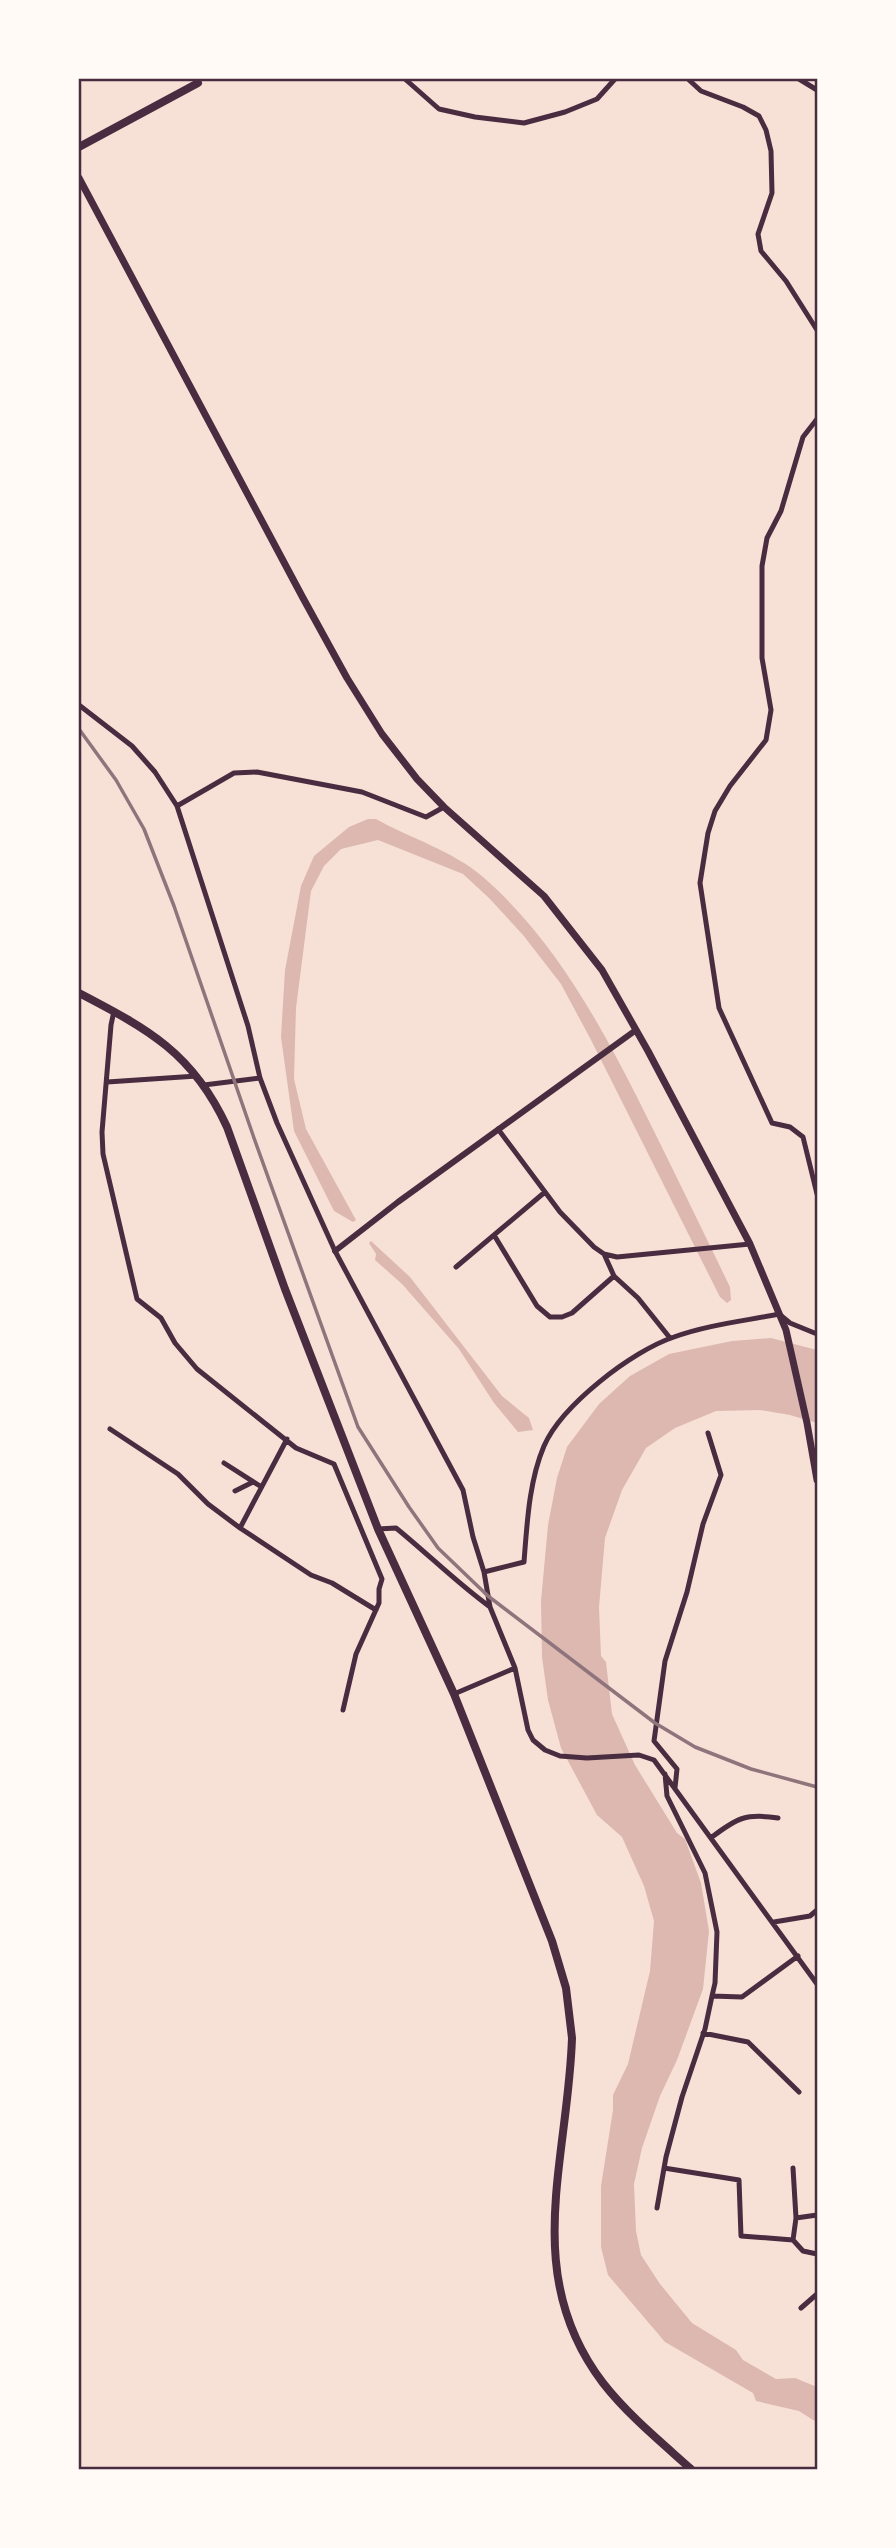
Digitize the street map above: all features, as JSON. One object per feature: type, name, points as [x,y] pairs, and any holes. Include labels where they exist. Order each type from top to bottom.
[{"type":"highway","points":[[79,147],[198,83]]},
{"type":"highway","points":[[79,993],[147,1030],[168,1046],[204,1085],[228,1127],[285,1289],[378,1529],[454,1694],[552,1941],[566,1988],[570,2014],[571,2064],[554,2221],[555,2259],[562,2300],[577,2341],[604,2384],[691,2469]]},
{"type":"main road","points":[[79,178],[347,678],[393,750],[444,807],[544,896],[602,970],[750,1244],[786,1330],[817,1480]]},
{"type":"street","points":[[405,79],[439,109],[524,123],[565,112],[597,99],[615,79]]},
{"type":"street","points":[[688,79],[701,91],[759,116],[771,151],[772,193],[758,234],[761,251],[786,281],[817,330]]},
{"type":"street","points":[[799,79],[817,90]]},
{"type":"street","points":[[817,419],[803,437],[781,510],[767,538],[762,566],[762,658],[771,710],[766,740],[730,786],[715,811],[708,833],[700,883],[719,1008],[772,1123],[790,1127],[803,1138],[817,1194]]},
{"type":"street","points":[[79,705],[132,746],[155,772],[177,806],[247,1026],[260,1078],[277,1124],[335,1251],[463,1490],[490,1607],[514,1668],[528,1730],[533,1740],[545,1750],[560,1756],[587,1758],[639,1755],[654,1760],[817,1984]]},
{"type":"street","points":[[177,806],[233,774],[257,772],[362,792],[426,817],[444,807]]},
{"type":"street","points":[[114,1011],[102,1132],[103,1154],[137,1298],[161,1318],[175,1343],[197,1369],[296,1448],[334,1464],[382,1580],[376,1610],[356,1654],[343,1710]]},
{"type":"street","points":[[335,1251],[636,1030]]},
{"type":"street","points":[[107,1082],[197,1076]]},
{"type":"street","points":[[204,1085],[260,1078]]},
{"type":"street","points":[[498,1129],[561,1212],[604,1254],[614,1276],[638,1298],[670,1338]]},
{"type":"street","points":[[456,1267],[545,1192]]},
{"type":"street","points":[[494,1235],[537,1306],[550,1317],[562,1317],[572,1313],[614,1276]]},
{"type":"street","points":[[604,1254],[617,1256],[750,1244]]},
{"type":"street","points":[[484,1572],[524,1562],[527,1517],[545,1444],[575,1404],[631,1359],[670,1338],[779,1314],[790,1323],[817,1334]]},
{"type":"street","points":[[110,1429],[178,1474],[208,1504],[240,1528],[311,1576],[332,1583],[376,1610]]},
{"type":"street","points":[[675,1788],[677,1769],[654,1741],[655,1723],[665,1661],[687,1592],[703,1524],[721,1475],[708,1433]]},
{"type":"street","points":[[240,1528],[287,1439]]},
{"type":"street","points":[[224,1462],[260,1486]]},
{"type":"street","points":[[235,1491],[253,1482]]},
{"type":"street","points":[[378,1529],[396,1528],[428,1553],[460,1585],[490,1607]]},
{"type":"street","points":[[454,1694],[514,1668]]},
{"type":"street","points":[[657,2208],[682,2097],[712,1996],[717,1932],[705,1873],[667,1796],[665,1774]]},
{"type":"street","points":[[712,1837],[735,1820],[761,1816],[778,1818]]},
{"type":"street","points":[[774,1922],[810,1916],[817,1910]]},
{"type":"street","points":[[712,1996],[742,1997],[798,1956]]},
{"type":"street","points":[[703,2032],[748,2042],[799,2092]]},
{"type":"street","points":[[664,2168],[739,2180],[741,2236],[793,2239],[803,2250],[817,2254]]},
{"type":"street","points":[[793,2168],[796,2218],[793,2239]]},
{"type":"street","points":[[796,2218],[817,2216]]},
{"type":"street","points":[[801,2308],[817,2294]]},
{"type":"shaded area","points":[[368,819],[376,819],[445,852],[471,868],[508,901],[552,953],[590,1011],[639,1101],[730,1287],[731,1300],[727,1303],[720,1297],[561,984],[523,935],[463,874],[378,840],[341,849],[324,866],[311,891],[296,1008],[294,1079],[306,1129],[356,1220],[353,1222],[334,1211],[294,1131],[281,1037],[285,970],[301,886],[314,856],[349,827]]},
{"type":"shaded area","points":[[371,1241],[410,1277],[502,1396],[529,1418],[533,1430],[518,1432],[494,1403],[459,1349],[402,1284],[375,1260],[376,1254],[369,1243]]},
{"type":"shaded area","points":[[771,1338],[817,1350],[817,1423],[760,1410],[716,1411],[675,1428],[646,1448],[622,1490],[605,1538],[599,1607],[601,1656],[606,1662],[612,1714],[635,1765],[677,1833],[685,1839],[701,1883],[709,1931],[703,1989],[677,2060],[660,2096],[642,2148],[634,2184],[636,2231],[641,2255],[660,2284],[692,2323],[736,2350],[743,2360],[776,2379],[795,2378],[817,2387],[817,2421],[799,2411],[756,2401],[753,2393],[665,2342],[608,2275],[601,2247],[601,2186],[613,2095],[628,2064],[650,1971],[654,1921],[644,1886],[622,1837],[597,1815],[561,1748],[548,1700],[542,1657],[541,1601],[548,1525],[557,1478],[567,1447],[599,1404],[630,1376],[669,1354],[732,1341]]},
{"type":"railway","points":[[79,729],[116,780],[144,829],[174,906],[358,1427],[409,1507],[438,1548],[488,1596],[655,1723],[695,1747],[751,1769],[817,1787]]}]
